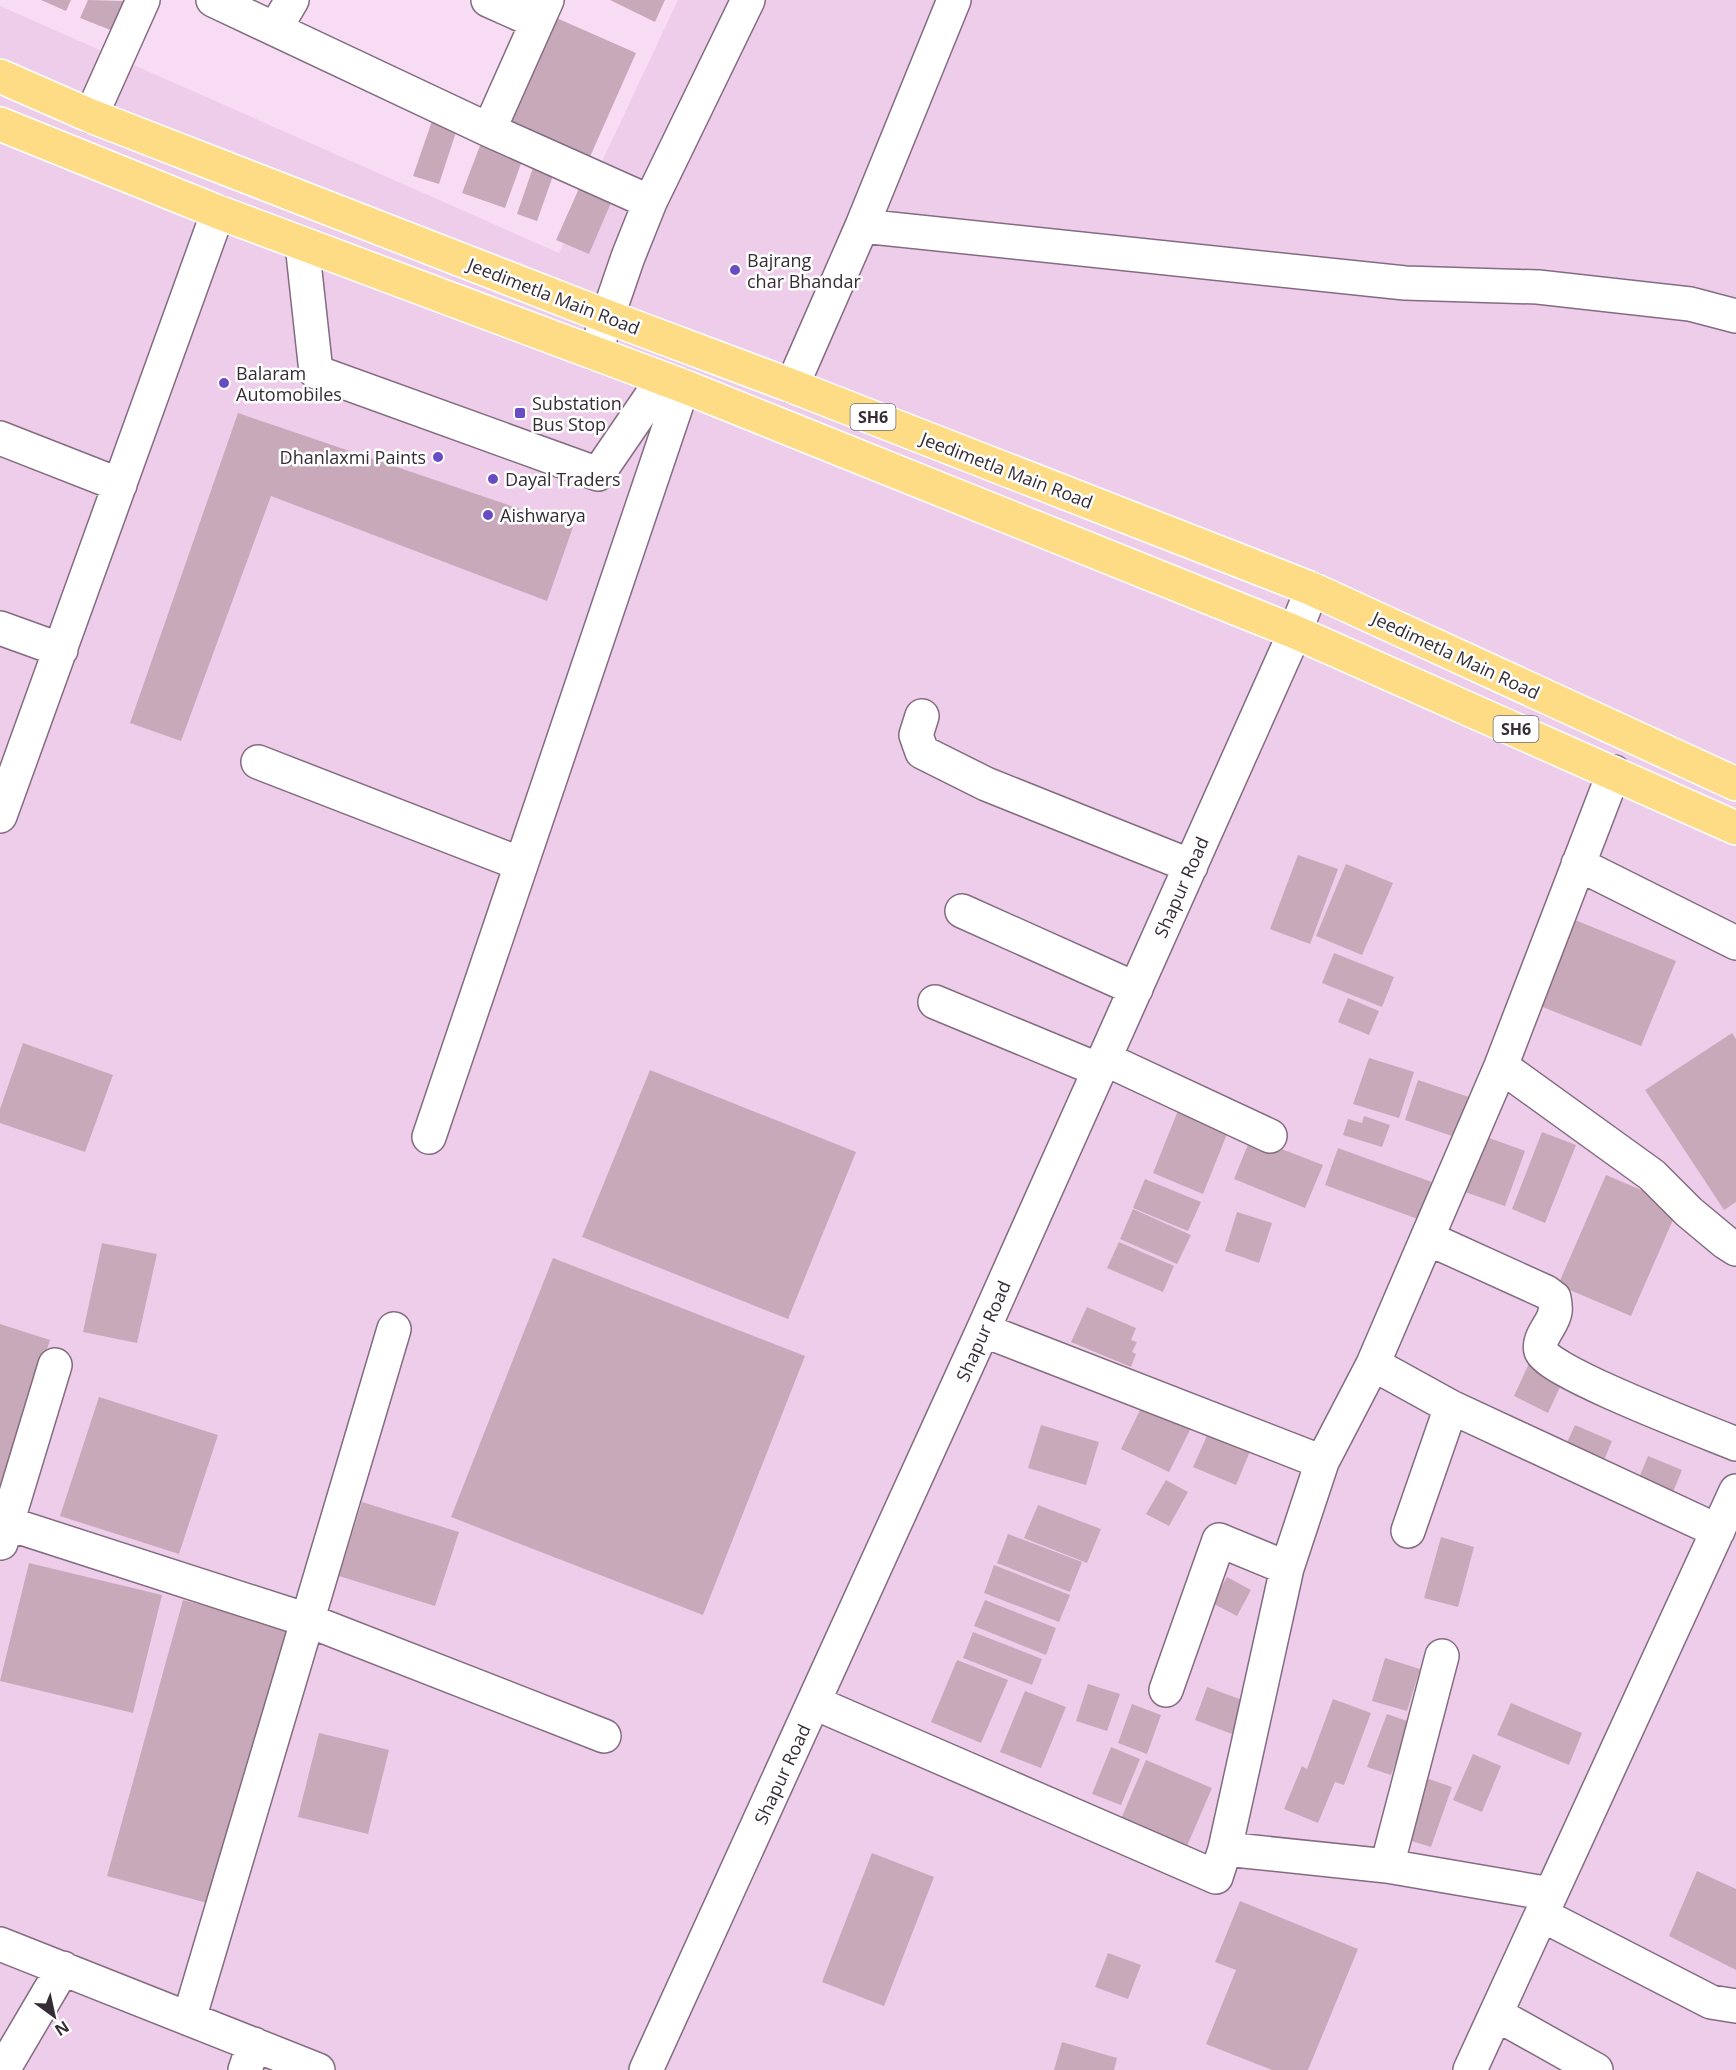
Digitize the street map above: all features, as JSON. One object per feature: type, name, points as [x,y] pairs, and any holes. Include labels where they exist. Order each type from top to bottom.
[{"type":"main road","name":"Jeedimetla Main Road","points":[[0,76],[91,116],[1312,589],[1736,784]]},
{"type":"main road","name":"SH6","points":[[0,124],[218,212],[673,382],[1295,632],[1736,828]]},
{"type":"street","points":[[91,116],[143,0]]},
{"type":"street","points":[[213,0],[489,130],[650,202]]},
{"type":"street","points":[[275,29],[292,0]]},
{"type":"street","points":[[488,0],[542,11],[489,130]]},
{"type":"street","points":[[595,353],[628,257],[650,202],[748,0]]},
{"type":"street","points":[[792,386],[862,226],[954,0]]},
{"type":"street","points":[[0,816],[11,755],[61,650],[218,212]]},
{"type":"street","points":[[862,226],[1406,283],[1538,287],[1690,304],[1736,316]]},
{"type":"street","points":[[302,244],[316,372],[598,474],[673,382]]},
{"type":"street","points":[[429,1137],[521,864],[673,382]]},
{"type":"street","points":[[0,438],[120,485]]},
{"type":"street","name":"Shapur Road","points":[[654,2068],[814,1702],[1136,989],[1312,589]]},
{"type":"street","points":[[0,628],[61,650]]},
{"type":"street","points":[[922,716],[916,735],[922,752],[986,784],[1191,866]]},
{"type":"street","points":[[258,762],[521,864]]},
{"type":"street","points":[[814,1702],[1216,1877],[1225,1849],[1287,1568],[1322,1462],[1373,1364],[1501,1066],[1614,772]]},
{"type":"street","points":[[1578,864],[1736,943]]},
{"type":"street","points":[[962,911],[1136,989]]},
{"type":"street","points":[[935,1002],[1102,1064],[1270,1136]]},
{"type":"street","points":[[1501,1066],[1652,1175],[1689,1212],[1725,1242],[1736,1248]]},
{"type":"street","points":[[1427,1238],[1546,1292],[1554,1298],[1555,1313],[1541,1343],[1541,1351],[1546,1359],[1586,1381],[1736,1444]]},
{"type":"street","points":[[189,2019],[394,1329]]},
{"type":"street","points":[[983,1330],[1322,1462]]},
{"type":"street","points":[[1373,1364],[1451,1407],[1718,1531]]},
{"type":"street","points":[[55,1365],[2,1530],[307,1620],[604,1736]]},
{"type":"street","points":[[1408,1531],[1451,1407]]},
{"type":"street","points":[[1470,2070],[1736,1491]]},
{"type":"street","points":[[1166,1690],[1219,1540],[1287,1568]]},
{"type":"street","points":[[1387,1866],[1442,1656]]},
{"type":"street","points":[[1225,1849],[1387,1866],[1547,1904],[1711,2002],[1736,2006]]},
{"type":"street","points":[[0,1944],[189,2019],[249,2057],[318,2070]]},
{"type":"street","points":[[3,2070],[63,1968]]},
{"type":"street","points":[[1496,2014],[1596,2070]]},
{"type":"shaded area","points":[[678,0],[1736,0],[1736,2070],[0,2070],[0,6],[559,253]]},
{"type":"building","points":[[41,0],[71,0],[66,11]]},
{"type":"building","points":[[88,0],[125,1],[113,31],[80,18]]},
{"type":"building","points":[[610,0],[665,0],[655,22]]},
{"type":"building","points":[[552,16],[636,53],[589,159],[505,122]]},
{"type":"building","points":[[432,121],[457,129],[439,184],[413,176]]},
{"type":"building","points":[[481,143],[523,158],[505,208],[462,193]]},
{"type":"building","points":[[535,162],[555,170],[537,221],[517,214]]},
{"type":"building","points":[[581,184],[613,198],[589,254],[556,240]]},
{"type":"building","points":[[238,413],[573,527],[547,601],[271,496],[181,741],[130,723]]},
{"type":"building","points":[[1298,855],[1338,869],[1310,944],[1270,929]]},
{"type":"building","points":[[1346,864],[1393,883],[1362,955],[1316,936]]},
{"type":"building","points":[[1575,920],[1676,961],[1641,1046],[1540,1006]]},
{"type":"building","points":[[1334,953],[1394,977],[1382,1007],[1322,983]]},
{"type":"building","points":[[1348,998],[1379,1011],[1369,1035],[1338,1022]]},
{"type":"building","points":[[1732,1033],[1736,1039],[1736,1202],[1724,1210],[1645,1090]]},
{"type":"building","points":[[23,1043],[113,1075],[85,1152],[0,1123],[0,1109]]},
{"type":"building","points":[[1369,1058],[1414,1072],[1399,1118],[1353,1104]]},
{"type":"building","points":[[650,1070],[856,1152],[788,1319],[582,1237]]},
{"type":"building","points":[[1418,1080],[1469,1097],[1455,1137],[1405,1120]]},
{"type":"building","points":[[1181,1103],[1231,1124],[1203,1194],[1153,1173]]},
{"type":"building","points":[[1364,1116],[1390,1125],[1382,1147],[1343,1135],[1348,1119],[1362,1123]]},
{"type":"building","points":[[1542,1132],[1576,1145],[1545,1223],[1512,1209]]},
{"type":"building","points":[[1481,1135],[1525,1151],[1505,1206],[1462,1191]]},
{"type":"building","points":[[1251,1137],[1323,1165],[1305,1208],[1234,1179]]},
{"type":"building","points":[[1338,1148],[1440,1185],[1426,1222],[1325,1185]]},
{"type":"building","points":[[1606,1175],[1679,1206],[1631,1316],[1558,1285]]},
{"type":"building","points":[[1145,1179],[1201,1202],[1188,1231],[1133,1208]]},
{"type":"building","points":[[1133,1209],[1191,1235],[1177,1264],[1120,1239]]},
{"type":"building","points":[[1237,1212],[1272,1223],[1259,1263],[1225,1251]]},
{"type":"building","points":[[1119,1242],[1174,1266],[1163,1292],[1107,1268]]},
{"type":"building","points":[[102,1243],[157,1254],[137,1343],[83,1332]]},
{"type":"building","points":[[553,1258],[805,1356],[703,1615],[451,1517]]},
{"type":"building","points":[[1087,1307],[1136,1328],[1131,1340],[1137,1342],[1132,1352],[1136,1354],[1131,1367],[1071,1342]]},
{"type":"building","points":[[0,1324],[50,1340],[0,1494]]},
{"type":"building","points":[[1532,1357],[1566,1374],[1548,1413],[1514,1396]]},
{"type":"building","points":[[99,1397],[218,1435],[179,1554],[60,1516]]},
{"type":"building","points":[[1143,1404],[1192,1426],[1169,1472],[1121,1449]]},
{"type":"building","points":[[1041,1425],[1099,1442],[1086,1485],[1028,1468]]},
{"type":"building","points":[[1575,1425],[1612,1441],[1602,1465],[1564,1449]]},
{"type":"building","points":[[1209,1431],[1251,1449],[1236,1485],[1193,1467]]},
{"type":"building","points":[[1648,1456],[1682,1470],[1670,1499],[1636,1485]]},
{"type":"building","points":[[1166,1480],[1188,1492],[1169,1526],[1146,1514]]},
{"type":"building","points":[[362,1502],[459,1532],[435,1606],[339,1576]]},
{"type":"building","points":[[1038,1505],[1101,1529],[1087,1563],[1024,1538]]},
{"type":"building","points":[[1008,1534],[1082,1562],[1070,1592],[997,1563]]},
{"type":"building","points":[[1441,1537],[1474,1547],[1458,1607],[1424,1598]]},
{"type":"building","points":[[29,1563],[162,1595],[133,1713],[0,1681]]},
{"type":"building","points":[[994,1565],[1070,1595],[1059,1622],[984,1593]]},
{"type":"building","points":[[1227,1577],[1251,1590],[1237,1616],[1212,1603]]},
{"type":"building","points":[[183,1600],[287,1628],[211,1904],[107,1876]]},
{"type":"building","points":[[985,1600],[1056,1628],[1046,1655],[974,1626]]},
{"type":"building","points":[[973,1632],[1042,1659],[1032,1685],[963,1658]]},
{"type":"building","points":[[1385,1658],[1420,1669],[1407,1711],[1372,1701]]},
{"type":"building","points":[[957,1660],[1008,1680],[981,1743],[931,1722]]},
{"type":"building","points":[[1088,1684],[1120,1694],[1107,1731],[1076,1721]]},
{"type":"building","points":[[1207,1687],[1245,1701],[1232,1734],[1195,1720]]},
{"type":"building","points":[[1025,1691],[1066,1707],[1041,1768],[1000,1752]]},
{"type":"building","points":[[1333,1699],[1371,1713],[1344,1785],[1335,1782],[1318,1823],[1284,1809],[1302,1766],[1307,1769]]},
{"type":"building","points":[[1511,1703],[1582,1733],[1569,1765],[1497,1735]]},
{"type":"building","points":[[1132,1704],[1161,1715],[1147,1754],[1118,1743]]},
{"type":"building","points":[[1387,1714],[1410,1722],[1391,1775],[1367,1767]]},
{"type":"building","points":[[319,1733],[389,1750],[368,1834],[298,1817]]},
{"type":"building","points":[[1111,1747],[1140,1759],[1121,1805],[1092,1794]]},
{"type":"building","points":[[1473,1754],[1501,1766],[1482,1812],[1453,1800]]},
{"type":"building","points":[[1146,1760],[1212,1788],[1187,1846],[1121,1819]]},
{"type":"building","points":[[1426,1778],[1452,1787],[1431,1847],[1405,1839]]},
{"type":"building","points":[[872,1853],[934,1877],[884,2006],[822,1982]]},
{"type":"building","points":[[1697,1871],[1736,1889],[1736,1970],[1669,1936]]},
{"type":"building","points":[[1240,1901],[1358,1949],[1308,2070],[1272,2070],[1206,2044],[1236,1970],[1215,1962]]},
{"type":"building","points":[[1108,1953],[1141,1965],[1128,1999],[1095,1987]]},
{"type":"building","points":[[1062,2042],[1117,2058],[1114,2070],[1054,2070]]},
{"type":"place","name":"Bajrang char Bhandar","points":[[735,270]]},
{"type":"place","name":"Balaram Automobiles","points":[[224,383]]},
{"type":"place","name":"Substation Bus Stop","points":[[520,413]]},
{"type":"place","name":"Dhanlaxmi Paints","points":[[438,457]]},
{"type":"place","name":"Dayal Traders","points":[[493,479]]},
{"type":"place","name":"Aishwarya","points":[[488,515]]}]
